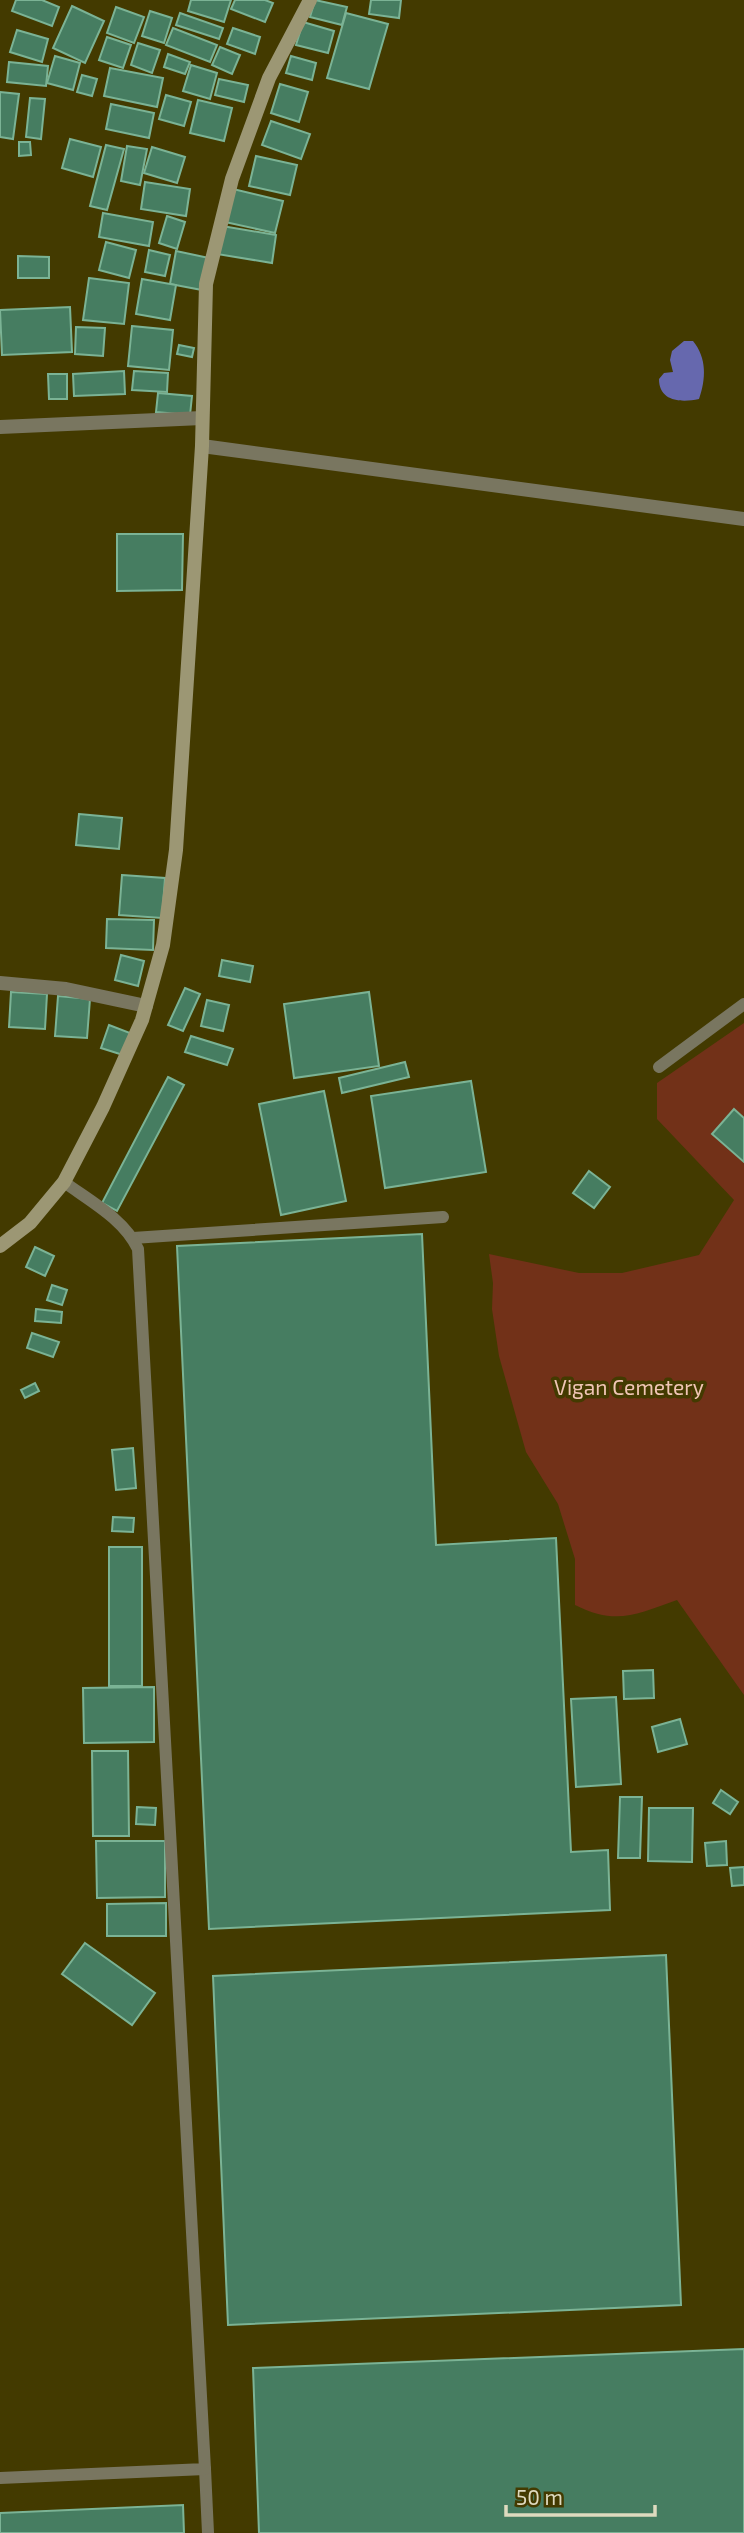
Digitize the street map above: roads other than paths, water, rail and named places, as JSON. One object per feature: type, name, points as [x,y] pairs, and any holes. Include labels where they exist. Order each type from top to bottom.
[{"type":"street","points":[[0,1246],[30,1223],[64,1182],[103,1107],[142,1020],[163,945],[176,850],[202,446],[206,284],[232,178],[270,78],[310,0]]},
{"type":"street","points":[[0,427],[202,418]]},
{"type":"street","points":[[202,446],[744,519]]},
{"type":"street","points":[[0,983],[66,989],[146,1006]]},
{"type":"lane","points":[[659,1067],[744,1004]]},
{"type":"lane","points":[[64,1182],[122,1226],[133,1238],[138,1249],[208,2533]]},
{"type":"lane","points":[[133,1238],[443,1217]]},
{"type":"lane","points":[[0,2478],[205,2469]]},
{"type":"water","points":[[684,341],[693,341],[698,348],[704,376],[699,399],[685,401],[667,396],[659,379],[664,373],[673,372],[670,360],[672,351]]},
{"type":"park label","name":"Vigan Cemetery","points":[[629,1388]]}]
